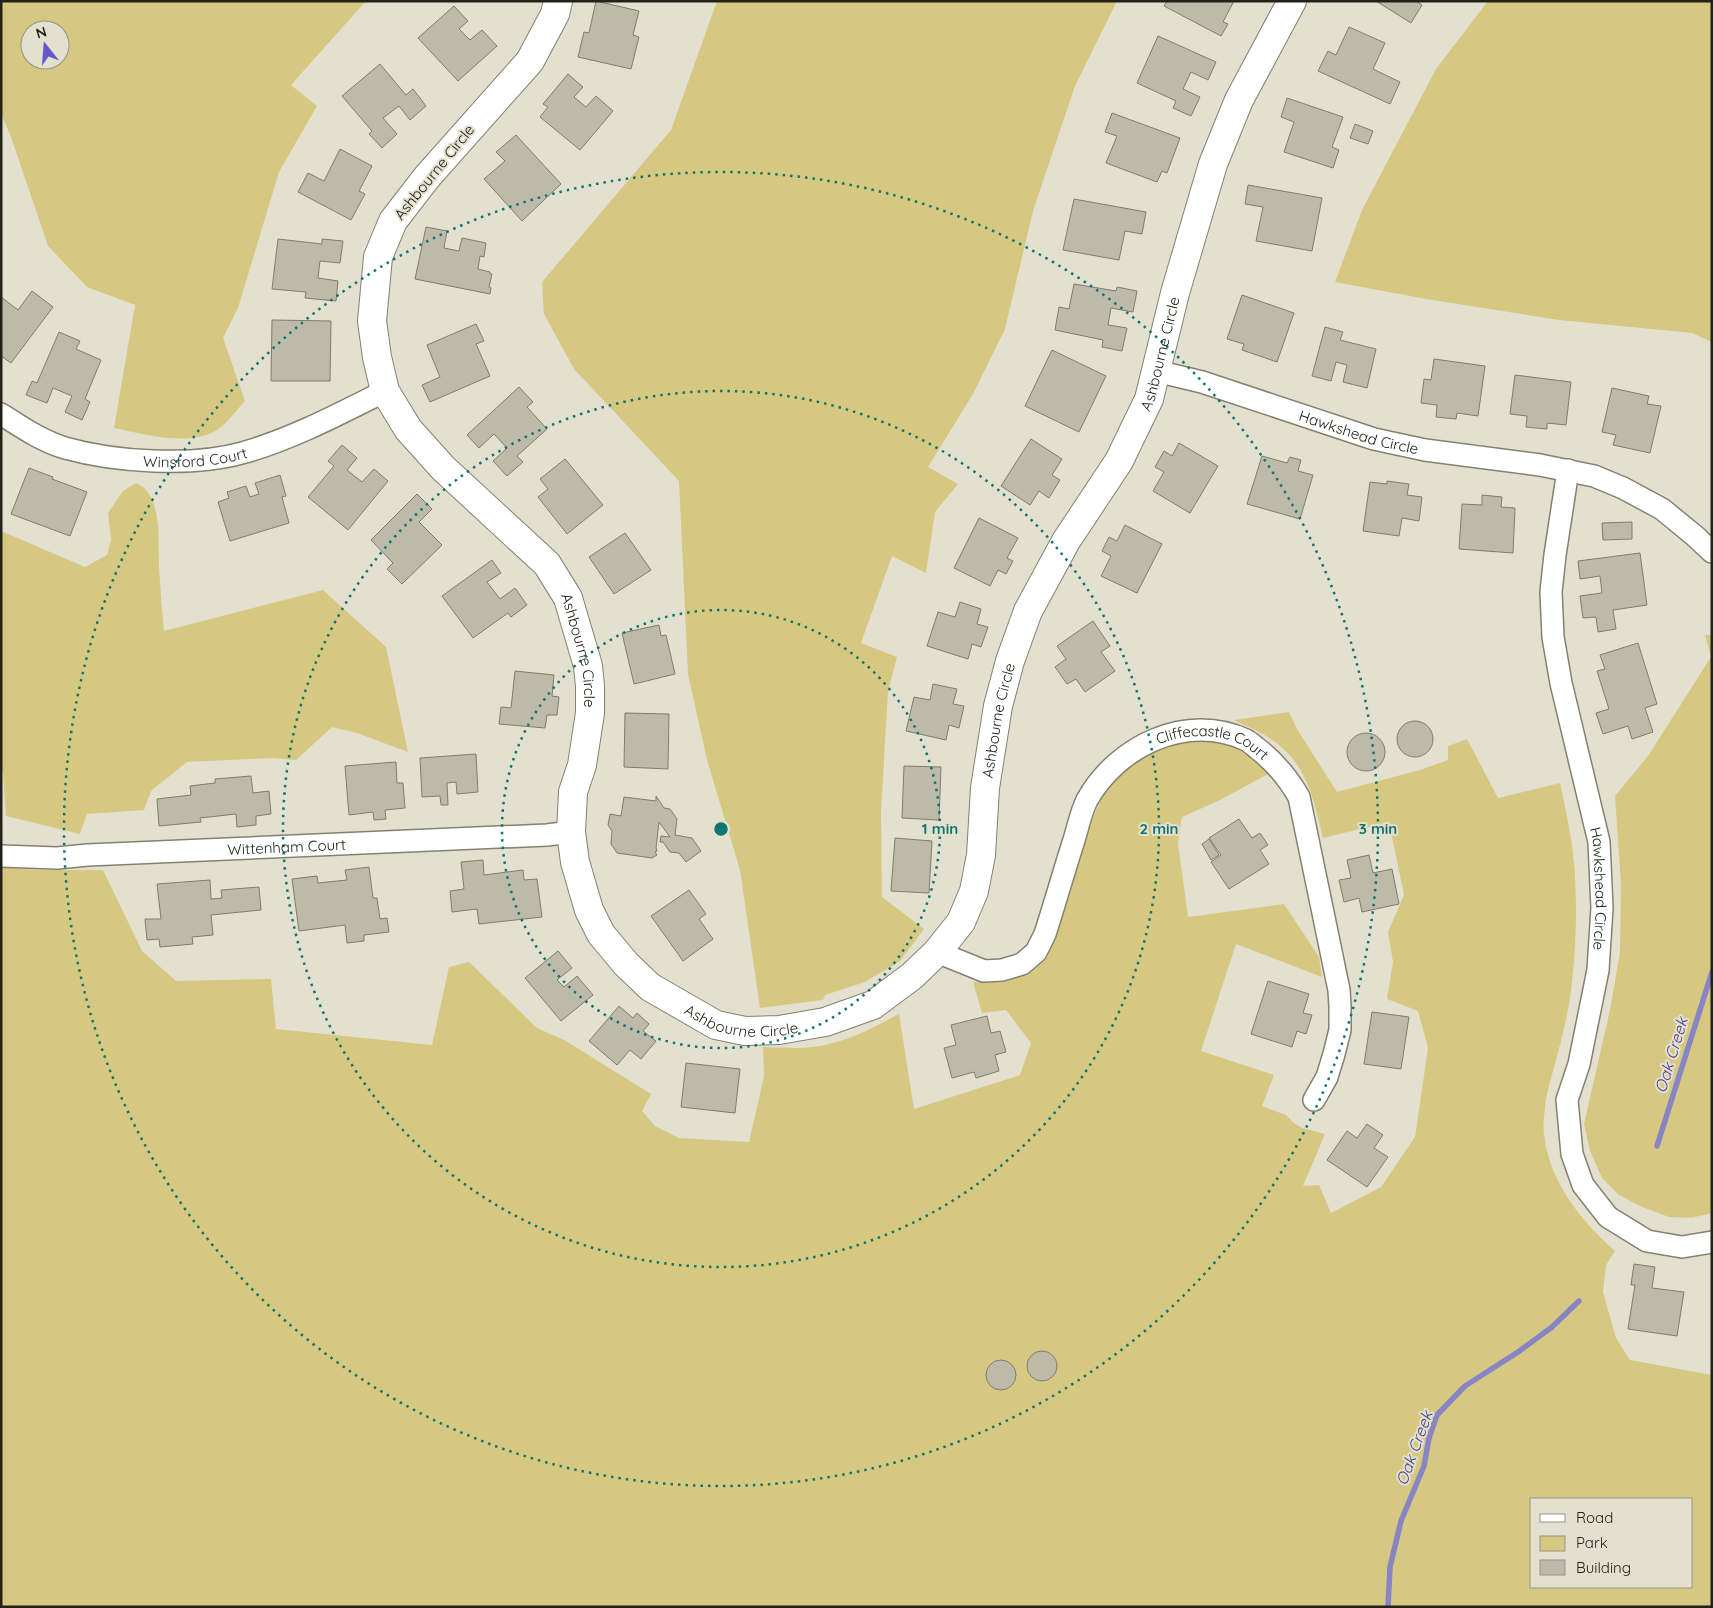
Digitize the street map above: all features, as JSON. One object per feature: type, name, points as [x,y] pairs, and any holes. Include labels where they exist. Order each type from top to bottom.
[{"type":"street","name":"Ashbourne Circle","points":[[558,1],[555,14],[530,61],[427,177],[393,221],[378,257],[372,321],[377,357],[386,391],[408,429],[443,468],[547,564],[568,598],[588,666],[590,695],[590,713],[582,765],[573,792],[571,832],[575,862],[588,910],[601,934],[626,964],[650,987],[716,1025],[745,1031],[779,1030],[825,1022],[873,1005],[912,976],[937,952],[961,922],[974,891],[981,856],[985,788],[998,706],[1010,660],[1028,611],[1066,541],[1119,461],[1149,399],[1178,283],[1214,164],[1239,100],[1292,1]]},
{"type":"street","name":"Hawkshead Circle","points":[[1156,371],[1202,382],[1374,439],[1424,450],[1540,465],[1594,476],[1623,488],[1662,510],[1712,552]]},
{"type":"street","name":"Winsford Court","points":[[1,414],[24,429],[72,449],[127,459],[204,460],[242,453],[281,439],[386,391]]},
{"type":"street","name":"Hawkshead Circle","points":[[1568,470],[1554,554],[1551,592],[1553,637],[1561,683],[1599,842],[1602,908],[1596,978],[1579,1064],[1567,1100],[1572,1154],[1583,1185],[1608,1217],[1647,1241],[1682,1247],[1712,1242]]},
{"type":"street","name":"Cliffecastle Court","points":[[937,952],[984,971],[1002,970],[1022,964],[1036,952],[1045,934],[1086,801],[1113,766],[1137,748],[1162,737],[1188,730],[1209,730],[1247,740],[1276,764],[1288,778],[1299,797],[1339,990],[1340,1030],[1327,1077],[1314,1100]]},
{"type":"street","name":"Wittenham Court","points":[[1,856],[57,858],[88,855],[547,835],[571,832]]},
{"type":"green space","points":[[1,1],[366,1],[291,85],[317,106],[279,172],[238,308],[223,338],[245,401],[221,427],[210,434],[183,439],[154,436],[114,428],[135,305],[87,287],[48,246],[1,113]]},
{"type":"green space","points":[[717,1],[1117,1],[1075,86],[1033,211],[1005,329],[973,394],[928,467],[958,484],[935,512],[926,573],[892,556],[861,643],[897,657],[888,691],[881,812],[882,897],[924,929],[900,961],[865,982],[825,995],[823,1000],[760,1008],[740,870],[707,760],[688,674],[679,481],[574,369],[544,314],[542,282],[671,130]]},
{"type":"green space","points":[[1488,1],[1712,1],[1712,342],[1692,333],[1559,320],[1426,299],[1335,282],[1362,210],[1436,69]]},
{"type":"green space","points":[[136,483],[145,489],[155,507],[164,631],[323,590],[386,647],[408,752],[357,733],[332,727],[296,760],[273,758],[187,762],[151,791],[144,810],[87,814],[80,834],[6,816],[3,772],[1,771],[1,531],[85,567],[107,555],[111,540],[108,513],[123,491]]},
{"type":"green space","points":[[1705,635],[1712,635],[1712,1213],[1691,1218],[1669,1217],[1642,1207],[1619,1195],[1602,1178],[1590,1151],[1584,1124],[1610,1010],[1620,952],[1621,885],[1615,796],[1648,756],[1711,657]]},
{"type":"green space","points":[[1289,712],[1297,729],[1337,792],[1420,770],[1448,760],[1448,746],[1467,739],[1498,798],[1560,783],[1573,856],[1576,892],[1576,929],[1571,993],[1548,1089],[1544,1118],[1547,1151],[1552,1168],[1569,1199],[1590,1227],[1615,1251],[1606,1265],[1603,1292],[1616,1338],[1630,1360],[1712,1375],[1712,1607],[1,1607],[1,867],[37,870],[103,870],[142,951],[176,981],[271,979],[276,1029],[432,1045],[449,967],[469,962],[537,1028],[566,1041],[651,1094],[642,1111],[655,1126],[679,1138],[749,1142],[764,1076],[763,1047],[801,1048],[825,1045],[857,1035],[899,1014],[914,1109],[1020,1075],[1031,1043],[1006,1010],[982,1013],[973,982],[1004,979],[1019,974],[1084,841],[1100,801],[1114,780],[1125,769],[1139,759],[1172,745],[1207,740],[1224,742],[1248,752],[1272,772],[1220,800],[1182,817],[1178,843],[1188,917],[1284,904],[1319,957],[1322,977],[1236,944],[1201,1051],[1274,1075],[1262,1106],[1286,1115],[1302,1128],[1325,1134],[1303,1186],[1319,1185],[1331,1213],[1381,1187],[1415,1137],[1428,1048],[1418,1011],[1387,999],[1393,962],[1388,932],[1404,895],[1389,822],[1323,838],[1313,798],[1302,773],[1286,751],[1260,733],[1234,720]]},
{"type":"building","points":[[596,1],[639,11],[633,35],[639,37],[631,69],[578,57],[584,32],[589,33]]},
{"type":"building","points":[[1167,1],[1234,1],[1223,22],[1228,24],[1221,36],[1164,6]]},
{"type":"building","points":[[1376,1],[1416,1],[1422,5],[1411,23]]},
{"type":"building","points":[[454,6],[468,21],[459,29],[470,40],[482,30],[497,46],[458,81],[418,38]]},
{"type":"building","points":[[1349,27],[1385,43],[1373,69],[1400,82],[1390,104],[1318,71],[1328,51],[1336,55]]},
{"type":"building","points":[[1158,36],[1216,62],[1208,80],[1191,72],[1183,89],[1200,97],[1191,116],[1173,108],[1176,101],[1137,83]]},
{"type":"building","points":[[380,64],[406,95],[413,89],[426,106],[410,120],[399,106],[383,118],[397,134],[382,148],[369,134],[372,131],[342,96]]},
{"type":"building","points":[[568,74],[583,87],[574,97],[586,107],[596,96],[613,111],[580,150],[540,117],[548,107],[543,104]]},
{"type":"building","points":[[1287,98],[1343,117],[1332,147],[1339,150],[1333,168],[1284,152],[1294,122],[1281,117]]},
{"type":"building","points":[[1112,113],[1180,138],[1167,173],[1162,171],[1157,182],[1106,163],[1117,136],[1105,132]]},
{"type":"building","points":[[1355,124],[1373,131],[1368,144],[1350,138]]},
{"type":"building","points":[[516,135],[561,184],[522,221],[484,179],[505,161],[496,152]]},
{"type":"building","points":[[340,149],[372,166],[359,191],[365,194],[351,220],[298,192],[308,173],[324,181]]},
{"type":"building","points":[[1248,185],[1322,198],[1312,251],[1256,241],[1263,207],[1245,204]]},
{"type":"building","points":[[1074,199],[1146,212],[1142,234],[1125,231],[1119,260],[1063,250]]},
{"type":"building","points":[[426,227],[447,231],[444,248],[459,251],[462,238],[486,243],[484,257],[480,256],[478,269],[492,274],[489,287],[491,288],[490,294],[415,279]]},
{"type":"building","points":[[278,239],[322,244],[322,239],[343,241],[340,263],[320,261],[318,278],[338,281],[336,301],[305,298],[306,292],[272,289]]},
{"type":"building","points":[[1074,284],[1116,291],[1117,287],[1137,291],[1133,312],[1111,308],[1108,325],[1127,328],[1122,351],[1102,347],[1103,340],[1055,330],[1059,307],[1069,309]]},
{"type":"building","points":[[32,291],[53,307],[11,363],[1,356],[1,297],[18,310]]},
{"type":"building","points":[[1242,295],[1294,313],[1277,362],[1242,350],[1244,344],[1227,339]]},
{"type":"building","points":[[272,320],[331,321],[330,381],[271,381]]},
{"type":"building","points":[[476,324],[484,341],[476,344],[490,376],[430,402],[422,385],[440,377],[427,345]]},
{"type":"building","points":[[1325,327],[1343,332],[1340,340],[1376,349],[1367,388],[1343,382],[1347,365],[1336,362],[1331,381],[1312,376]]},
{"type":"building","points":[[59,332],[80,341],[76,349],[101,360],[85,399],[90,402],[82,420],[65,412],[72,396],[53,388],[47,403],[26,395],[32,381],[37,383]]},
{"type":"building","points":[[1052,350],[1106,376],[1079,432],[1025,406]]},
{"type":"building","points":[[1434,359],[1485,366],[1478,416],[1457,413],[1456,419],[1436,417],[1437,405],[1421,403],[1424,379],[1431,380]]},
{"type":"building","points":[[1515,375],[1571,382],[1566,425],[1547,423],[1547,429],[1526,427],[1527,416],[1510,414]]},
{"type":"building","points":[[519,387],[533,402],[527,407],[547,429],[517,456],[523,462],[507,476],[493,461],[507,448],[494,434],[479,448],[467,435]]},
{"type":"building","points":[[1612,388],[1649,396],[1647,404],[1661,406],[1650,453],[1613,445],[1616,435],[1602,432]]},
{"type":"building","points":[[1031,439],[1062,459],[1052,475],[1060,480],[1049,498],[1039,491],[1030,505],[1001,486]]},
{"type":"building","points":[[1179,443],[1218,466],[1190,513],[1153,491],[1164,472],[1155,467],[1164,451],[1172,456]]},
{"type":"building","points":[[342,445],[357,458],[347,470],[362,482],[374,469],[388,481],[348,530],[308,497],[334,466],[328,461]]},
{"type":"building","points":[[1262,456],[1287,463],[1290,457],[1301,460],[1298,471],[1313,475],[1300,519],[1247,504]]},
{"type":"building","points":[[565,459],[603,505],[567,534],[538,497],[548,489],[540,479]]},
{"type":"building","points":[[29,468],[87,492],[70,536],[11,514]]},
{"type":"building","points":[[280,475],[286,496],[282,497],[289,523],[230,541],[218,502],[229,498],[227,492],[246,486],[250,497],[259,494],[255,483]]},
{"type":"building","points":[[1387,481],[1409,484],[1407,495],[1422,497],[1419,521],[1402,518],[1399,536],[1363,531],[1370,482],[1387,484]]},
{"type":"building","points":[[417,494],[432,509],[419,522],[442,545],[402,584],[387,569],[393,563],[371,540]]},
{"type":"building","points":[[1482,495],[1502,497],[1501,507],[1515,508],[1513,553],[1459,549],[1462,504],[1482,505]]},
{"type":"building","points":[[979,518],[1018,538],[1007,558],[1013,561],[1006,574],[998,570],[990,586],[954,568]]},
{"type":"building","points":[[1632,522],[1632,539],[1603,540],[1602,523]]},
{"type":"building","points":[[1125,525],[1162,544],[1137,593],[1101,576],[1111,556],[1102,551],[1109,537],[1117,541]]},
{"type":"building","points":[[625,533],[651,570],[614,594],[589,557]]},
{"type":"building","points":[[1640,553],[1647,605],[1613,610],[1616,629],[1598,632],[1596,617],[1583,618],[1580,596],[1602,593],[1600,576],[1580,579],[1578,561]]},
{"type":"building","points":[[492,560],[501,573],[487,582],[500,599],[515,588],[527,605],[511,617],[508,613],[473,638],[442,596]]},
{"type":"building","points":[[960,602],[981,609],[977,624],[988,627],[981,647],[972,644],[968,659],[927,646],[938,612],[955,617]]},
{"type":"building","points":[[1093,621],[1110,646],[1101,652],[1115,671],[1085,692],[1076,679],[1067,684],[1055,667],[1066,659],[1057,646]]},
{"type":"building","points":[[659,625],[661,636],[666,635],[675,674],[634,684],[622,633]]},
{"type":"building","points":[[1638,643],[1657,704],[1645,708],[1653,732],[1632,739],[1628,726],[1603,734],[1596,713],[1609,709],[1597,671],[1605,669],[1600,655]]},
{"type":"building","points":[[515,671],[554,675],[552,696],[559,697],[557,715],[547,715],[545,728],[499,724],[501,707],[511,708]]},
{"type":"building","points":[[933,684],[957,689],[953,704],[964,706],[959,728],[949,725],[946,740],[906,731],[914,697],[930,700]]},
{"type":"building","points":[[625,713],[669,714],[668,769],[624,767]]},
{"type":"building","points":[[1415,721],[1422,722],[1428,726],[1432,732],[1432,746],[1428,752],[1422,756],[1415,757],[1408,756],[1402,752],[1398,746],[1397,739],[1398,732],[1402,726],[1408,722]]},
{"type":"building","points":[[1366,733],[1379,739],[1385,752],[1379,765],[1366,771],[1353,765],[1347,752],[1353,739]]},
{"type":"building","points":[[476,754],[478,792],[457,794],[456,782],[447,783],[448,805],[441,805],[440,796],[422,797],[420,758]]},
{"type":"building","points":[[396,762],[397,783],[403,783],[405,808],[385,810],[386,819],[374,820],[373,812],[349,815],[345,766]]},
{"type":"building","points":[[904,766],[941,767],[939,820],[902,818]]},
{"type":"building","points":[[251,776],[253,793],[269,791],[271,814],[256,816],[256,825],[237,827],[236,814],[200,818],[201,822],[159,826],[157,799],[191,795],[190,786],[215,783],[215,779]]},
{"type":"building","points":[[656,796],[664,808],[670,809],[677,819],[675,835],[692,838],[701,851],[686,862],[679,853],[670,852],[663,842],[660,842],[661,836],[670,837],[659,822],[657,851],[655,852],[657,855],[652,858],[617,853],[611,844],[612,831],[608,825],[610,814],[621,816],[624,797],[656,801]]},
{"type":"building","points":[[1239,819],[1252,838],[1260,833],[1268,845],[1260,850],[1269,864],[1229,889],[1211,862],[1221,855],[1209,838]]},
{"type":"building","points":[[895,838],[932,841],[929,893],[891,891]]},
{"type":"building","points":[[1209,839],[1219,855],[1211,860],[1202,844]]},
{"type":"building","points":[[1369,855],[1373,873],[1392,869],[1399,904],[1362,912],[1359,898],[1344,902],[1339,880],[1351,878],[1347,860]]},
{"type":"building","points":[[483,860],[484,875],[523,870],[524,880],[537,879],[542,917],[479,924],[477,909],[452,912],[450,891],[464,889],[461,862]]},
{"type":"building","points":[[369,867],[373,898],[377,898],[380,919],[387,918],[389,932],[364,935],[364,941],[347,943],[345,925],[299,931],[292,879],[317,876],[318,883],[347,880],[345,870]]},
{"type":"building","points":[[210,880],[211,899],[222,898],[221,890],[259,887],[261,910],[211,915],[213,935],[192,937],[193,944],[160,947],[159,939],[147,940],[145,919],[161,919],[157,884]]},
{"type":"building","points":[[689,890],[706,914],[699,919],[713,939],[683,961],[651,916]]},
{"type":"building","points":[[558,951],[572,968],[557,980],[564,987],[577,976],[593,995],[561,1021],[525,978]]},
{"type":"building","points":[[1268,981],[1309,994],[1303,1013],[1312,1015],[1306,1034],[1297,1031],[1292,1047],[1251,1034]]},
{"type":"building","points":[[619,1006],[633,1018],[637,1013],[649,1024],[643,1031],[656,1041],[641,1059],[630,1050],[617,1065],[589,1041]]},
{"type":"building","points":[[1372,1012],[1409,1017],[1401,1069],[1364,1064]]},
{"type":"building","points":[[987,1016],[991,1033],[1000,1031],[1006,1052],[995,1055],[999,1071],[976,1078],[974,1072],[952,1078],[944,1048],[956,1045],[951,1025]]},
{"type":"building","points":[[686,1063],[740,1069],[735,1113],[681,1107]]},
{"type":"building","points":[[1367,1124],[1383,1135],[1374,1148],[1388,1157],[1367,1187],[1327,1160],[1347,1131],[1357,1138]]},
{"type":"building","points":[[1634,1264],[1655,1267],[1652,1288],[1684,1292],[1677,1336],[1628,1329],[1635,1285],[1631,1285]]},
{"type":"building","points":[[1042,1351],[1048,1352],[1056,1360],[1056,1372],[1048,1380],[1042,1381],[1036,1380],[1028,1372],[1027,1366],[1028,1360],[1036,1352]]},
{"type":"building","points":[[1001,1360],[1011,1365],[1016,1375],[1011,1385],[1001,1390],[991,1385],[986,1375],[991,1365]]},
{"type":"waterway","name":"Oak Creek","points":[[1657,1146],[1712,972]]},
{"type":"waterway","name":"Oak Creek","points":[[1388,1607],[1390,1567],[1401,1521],[1424,1466],[1429,1438],[1437,1415],[1465,1386],[1518,1352],[1552,1327],[1579,1301]]}]
